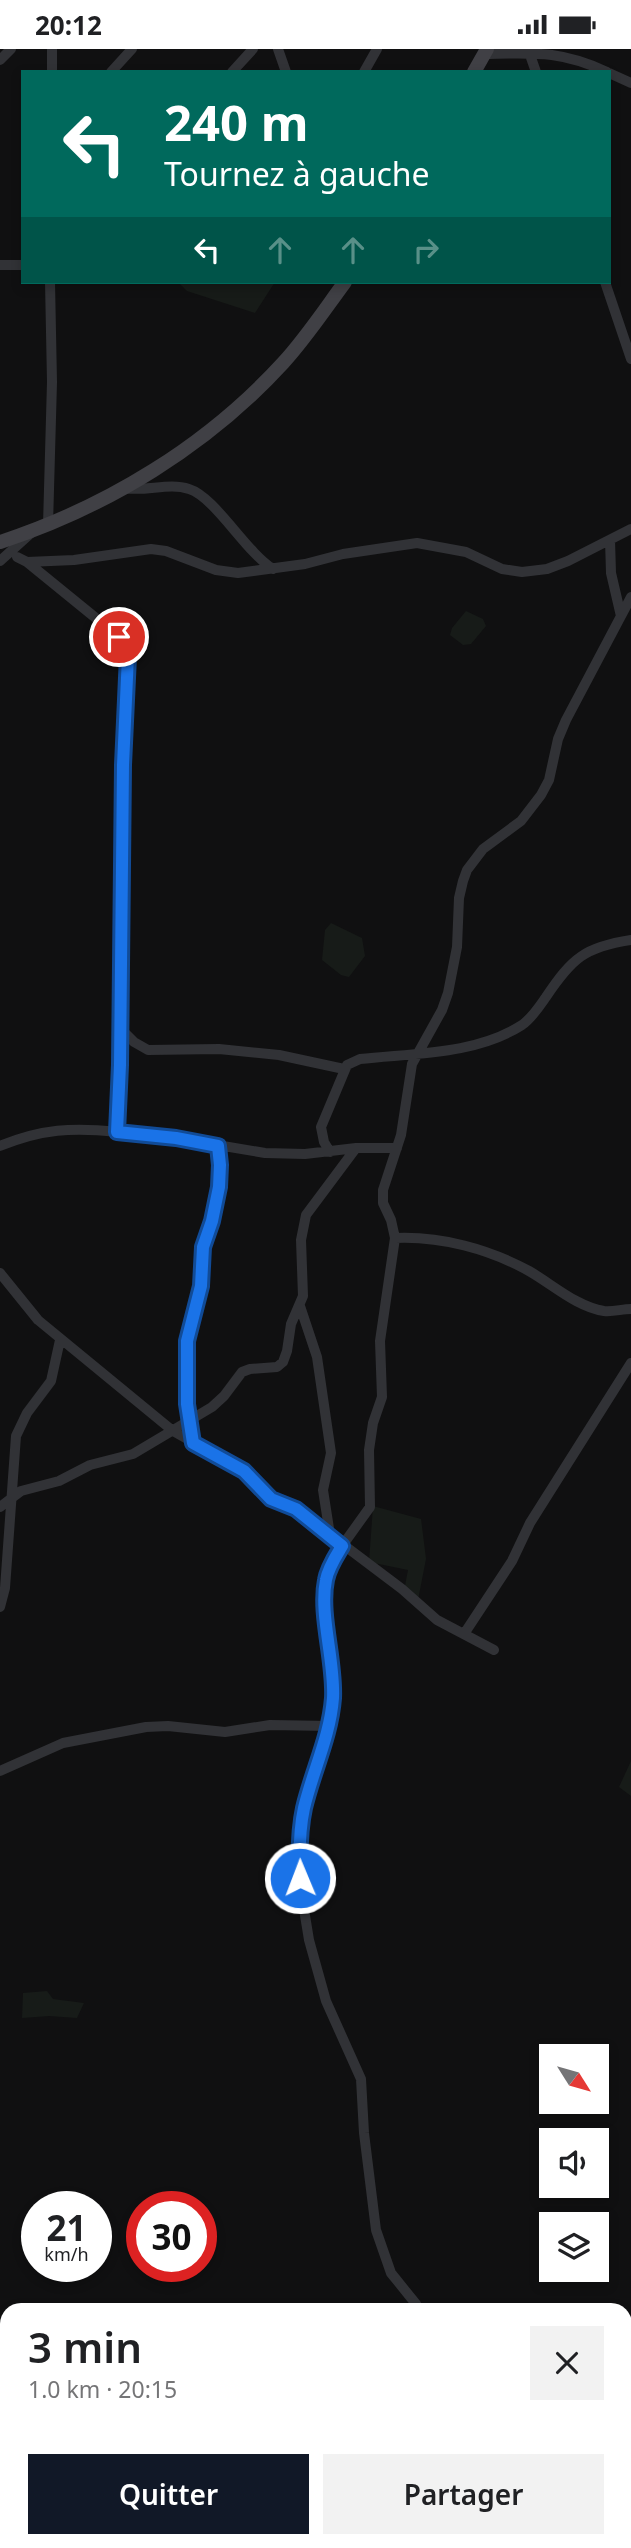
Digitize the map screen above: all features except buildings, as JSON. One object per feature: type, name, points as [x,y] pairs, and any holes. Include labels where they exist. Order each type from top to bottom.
[{"type":"main road","points":[[475,70],[486,51]]},
{"type":"main road","points":[[0,542],[48,525],[124,488],[197,442],[250,397],[284,362],[343,284]]},
{"type":"street","points":[[0,61],[10,49]]},
{"type":"street","points":[[52,49],[52,70]]},
{"type":"street","points":[[113,70],[132,49]]},
{"type":"street","points":[[234,70],[253,49]]},
{"type":"street","points":[[278,49],[285,70]]},
{"type":"street","points":[[364,70],[377,49]]},
{"type":"street","points":[[486,51],[529,51],[581,59],[604,70]]},
{"type":"street","points":[[529,51],[535,70]]},
{"type":"street","points":[[611,73],[631,83]]},
{"type":"street","points":[[0,265],[21,265]]},
{"type":"street","points":[[48,525],[50,284]]},
{"type":"street","points":[[606,284],[631,359]]},
{"type":"street","points":[[124,488],[144,490],[181,487],[195,491],[207,499],[248,546],[273,569]]},
{"type":"street","points":[[117,1132],[123,765],[128,648],[124,641],[22,559],[96,558],[151,549],[166,551],[202,566],[227,572],[249,572],[417,543],[466,552],[502,569],[533,572],[568,562],[631,529]]},
{"type":"street","points":[[0,561],[33,531]]},
{"type":"street","points":[[610,540],[611,573],[621,616]]},
{"type":"street","points":[[415,2303],[391,2273],[376,2230],[364,2133],[361,2079],[326,2001],[303,1908],[300,1835],[304,1809],[330,1726],[332,1670],[324,1600],[326,1579],[342,1546],[365,1517],[371,1499],[369,1450],[373,1423],[382,1397],[380,1341],[395,1238],[383,1203],[383,1190],[403,1125],[409,1076],[416,1053],[442,1010],[448,993],[457,947],[459,898],[467,870],[483,849],[528,815],[541,795],[549,780],[558,739],[566,720],[631,597]]},
{"type":"street","points":[[330,1152],[324,1142],[321,1127],[344,1069],[360,1059],[480,1044],[511,1031],[531,1017],[573,961],[601,946],[631,940]]},
{"type":"street","points":[[120,1028],[134,1042],[148,1050],[219,1049],[279,1055],[344,1069]]},
{"type":"street","points":[[0,1146],[33,1133],[50,1130],[117,1132],[176,1138],[265,1153],[397,1148]]},
{"type":"street","points":[[193,1443],[187,1404],[188,1334],[201,1286],[203,1247],[219,1187],[218,1146]]},
{"type":"street","points":[[0,1507],[12,1496],[30,1488],[59,1481],[90,1465],[133,1454],[190,1422],[223,1397],[243,1372],[277,1367],[283,1362],[291,1324],[300,1306],[304,1280],[301,1240],[306,1215],[356,1148]]},
{"type":"street","points":[[395,1238],[410,1237],[462,1245],[527,1270],[592,1307],[613,1311],[631,1309]]},
{"type":"street","points":[[0,1274],[28,1311],[60,1340],[173,1430],[244,1471],[271,1499],[296,1509],[402,1589],[437,1621],[494,1650]]},
{"type":"street","points":[[300,1306],[317,1357],[331,1453],[323,1490],[330,1535]]},
{"type":"street","points":[[0,1607],[5,1588],[16,1436],[27,1413],[51,1381],[60,1340]]},
{"type":"street","points":[[464,1634],[512,1561],[530,1523],[631,1363]]},
{"type":"street","points":[[0,1771],[63,1743],[146,1727],[168,1726],[225,1732],[270,1725],[330,1726]]},
{"type":"shaded area","points":[[180,284],[274,284],[255,313],[187,291]]},
{"type":"shaded area","points":[[466,611],[483,619],[486,626],[471,644],[463,645],[450,635],[452,628]]},
{"type":"shaded area","points":[[331,923],[362,938],[365,956],[349,977],[341,975],[322,960],[325,930]]},
{"type":"shaded area","points":[[373,1506],[421,1519],[426,1559],[418,1600],[404,1591],[408,1570],[369,1562]]},
{"type":"shaded area","points":[[631,1761],[631,1796],[619,1787]]},
{"type":"shaded area","points":[[47,1991],[53,1999],[84,2003],[77,2018],[22,2018],[23,1993]]},
{"type":"route","points":[[119,637],[128,648],[128,656],[123,765],[117,1132],[176,1138],[218,1146],[220,1165],[219,1187],[212,1221],[202,1252],[201,1286],[187,1341],[187,1404],[193,1443],[244,1471],[271,1499],[296,1509],[342,1546],[326,1579],[324,1600],[333,1697],[330,1726],[304,1809],[300,1835],[300,1878]]}]
